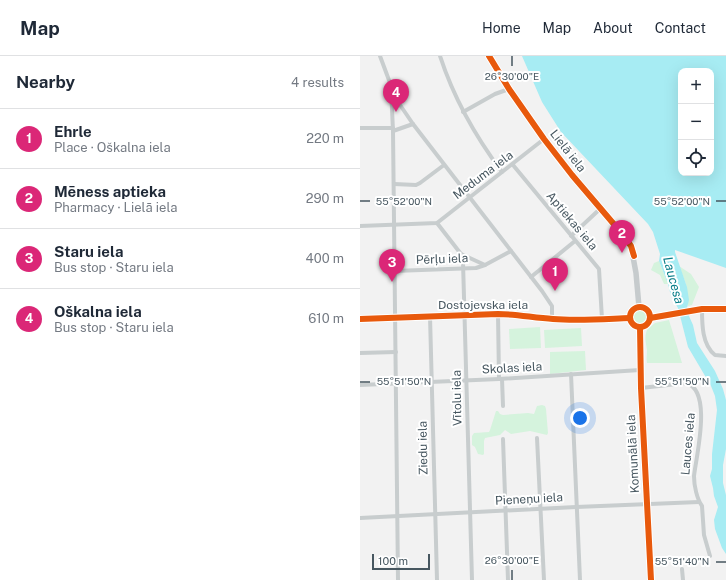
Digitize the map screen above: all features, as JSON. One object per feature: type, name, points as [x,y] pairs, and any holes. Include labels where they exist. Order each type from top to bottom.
[{"type":"main road","name":"Lielā iela","points":[[489,56],[509,89],[544,139],[631,246],[634,256],[639,307]]},
{"type":"main road","points":[[639,307],[648,311],[650,318],[647,323],[640,327],[634,325],[630,318],[633,309],[639,307]]},
{"type":"main road","points":[[650,318],[702,309],[726,309]]},
{"type":"main road","name":"Dostojevska iela","points":[[360,319],[498,314],[513,314],[552,319],[630,318]]},
{"type":"street","points":[[380,56],[391,87],[400,105],[444,165],[549,300],[552,309],[552,319]]},
{"type":"street","points":[[440,56],[463,112],[481,145],[502,172]]},
{"type":"street","points":[[391,87],[396,317],[398,580]]},
{"type":"street","points":[[463,112],[495,94],[509,89]]},
{"type":"street","points":[[360,128],[393,130],[413,124]]},
{"type":"street","name":"Meduma iela","points":[[437,223],[469,197],[513,165],[544,139]]},
{"type":"street","points":[[394,184],[416,185],[444,165]]},
{"type":"street","name":"Aptiekas iela","points":[[513,165],[599,269],[602,319]]},
{"type":"street","points":[[571,236],[600,208]]},
{"type":"street","points":[[360,226],[437,223]]},
{"type":"street","name":"Vītolu iela","points":[[437,223],[461,254],[464,269],[472,580]]},
{"type":"street","points":[[531,277],[575,241]]},
{"type":"street","name":"Pērļu iela","points":[[394,271],[476,268],[485,265],[511,251]]},
{"type":"street","points":[[461,254],[466,258],[485,265]]},
{"type":"street","points":[[702,309],[704,334],[710,350],[715,355],[726,356]]},
{"type":"street","points":[[498,314],[503,406]]},
{"type":"street","name":"Ziedu iela","points":[[430,316],[434,514],[437,580]]},
{"type":"street","name":"Komunālā iela","points":[[640,327],[640,370],[651,580]]},
{"type":"street","points":[[360,353],[396,352]]},
{"type":"street","name":"Skolas iela","points":[[360,385],[501,379],[640,370]]},
{"type":"street","points":[[571,374],[580,580]]},
{"type":"street","name":"Lauces iela","points":[[641,388],[689,383],[696,390],[702,414],[702,428],[698,442],[694,477],[699,502],[702,506],[704,535],[710,556]]},
{"type":"street","points":[[538,438],[544,580]]},
{"type":"street","points":[[503,439],[508,580]]},
{"type":"street","name":"Pieneņu iela","points":[[360,518],[541,508],[699,502]]},
{"type":"street","points":[[682,569],[683,580]]},
{"type":"green space","points":[[659,261],[668,284],[664,284],[660,275],[651,270],[654,263]]},
{"type":"green space","points":[[679,266],[691,274],[699,287],[692,305],[688,306],[686,284]]},
{"type":"green space","points":[[640,310],[645,312],[647,317],[645,322],[640,324],[635,322],[633,317],[635,312]]},
{"type":"green space","points":[[669,320],[682,363],[647,363],[645,338],[647,330],[655,323]]},
{"type":"green space","points":[[540,327],[541,348],[510,349],[509,329]]},
{"type":"green space","points":[[581,328],[582,346],[545,348],[544,330]]},
{"type":"green space","points":[[585,351],[586,370],[550,374],[550,352]]},
{"type":"green space","points":[[537,406],[545,406],[546,409],[547,435],[530,431],[511,434],[505,430],[500,435],[485,438],[483,455],[478,454],[475,447],[472,445],[472,436],[474,433],[489,432],[496,411],[503,415],[534,414]]},
{"type":"water","name":"Laucesa","points":[[522,56],[726,56],[726,268],[675,250],[675,252],[687,287],[689,300],[687,308],[697,343],[715,371],[726,400],[726,449],[723,465],[723,483],[726,495],[726,554],[722,548],[715,529],[714,520],[718,507],[710,476],[712,469],[712,454],[717,410],[715,396],[711,386],[688,347],[678,308],[671,296],[659,261],[660,254],[653,232],[648,224],[561,132],[542,102]]},
{"type":"cycle path","points":[[489,56],[509,89],[544,139],[572,175],[624,236],[631,246],[634,256]]},
{"type":"cycle path","points":[[640,307],[647,310],[650,317],[647,324],[640,327],[633,324],[630,317],[633,310],[640,307]]},
{"type":"cycle path","points":[[650,318],[702,309],[726,309]]},
{"type":"cycle path","points":[[360,319],[498,314],[563,320],[630,318]]},
{"type":"cycle path","points":[[640,327],[641,388],[651,580]]},
{"type":"place","name":"Oškalna iela","points":[[396,112]]},
{"type":"place","name":"Mēness aptieka","points":[[622,253]]},
{"type":"place","name":"Staru iela","points":[[392,282]]},
{"type":"place","name":"Ehrle","points":[[555,291]]}]
